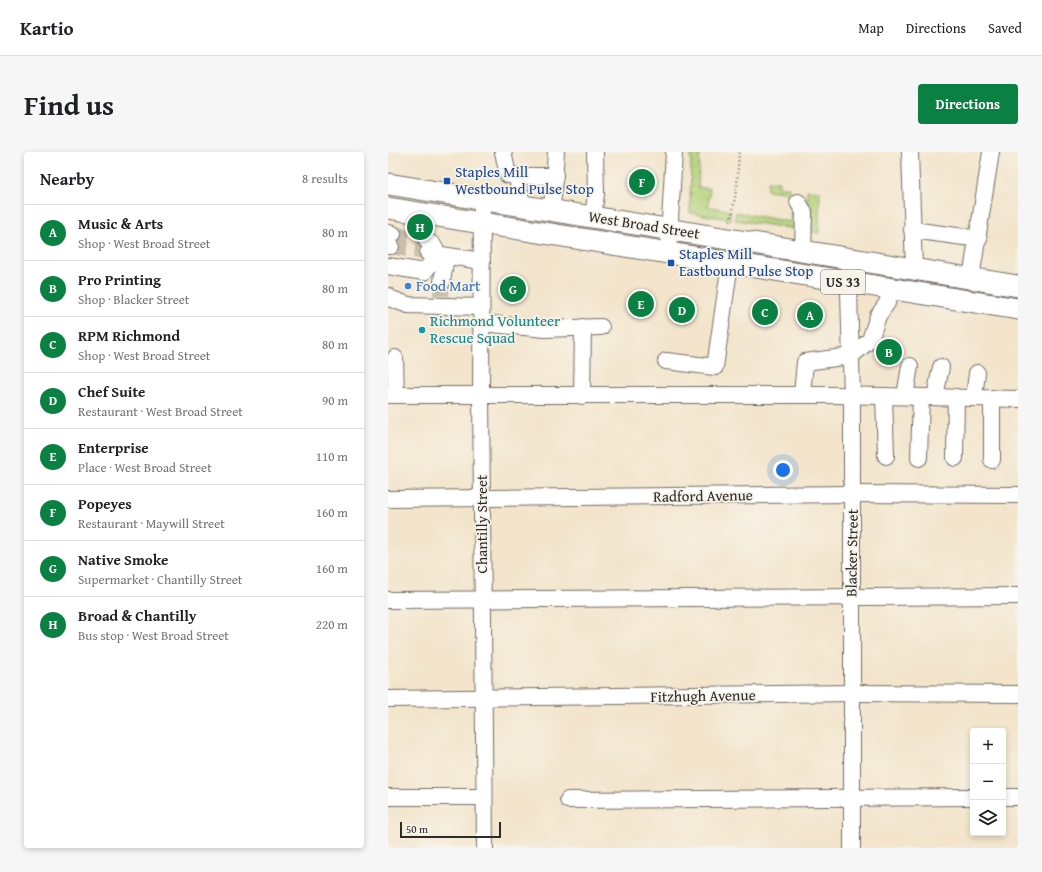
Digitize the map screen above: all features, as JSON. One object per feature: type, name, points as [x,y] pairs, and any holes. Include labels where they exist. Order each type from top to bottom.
[{"type":"main road","name":"West Broad Street","points":[[388,184],[1018,286]]},
{"type":"main road","name":"West Broad Street","points":[[388,208],[1018,309]]},
{"type":"street","points":[[503,152],[508,175],[555,176]]},
{"type":"street","points":[[552,210],[556,152]]},
{"type":"street","points":[[593,217],[596,194],[595,152]]},
{"type":"street","points":[[668,254],[674,152]]},
{"type":"street","points":[[910,152],[914,269]]},
{"type":"street","points":[[972,278],[991,152]]},
{"type":"street","points":[[517,176],[522,206]]},
{"type":"street","name":"Chantilly Street","points":[[482,199],[482,699],[485,848]]},
{"type":"street","points":[[798,202],[804,212],[803,251]]},
{"type":"street","points":[[912,230],[979,239]]},
{"type":"street","points":[[434,251],[482,261]]},
{"type":"street","points":[[388,266],[424,272],[434,251]]},
{"type":"street","points":[[434,251],[441,295]]},
{"type":"street","name":"Blacker Street","points":[[848,259],[852,395],[852,848]]},
{"type":"street","points":[[666,361],[715,367],[730,263]]},
{"type":"street","points":[[802,395],[805,362],[851,356],[870,340],[878,316],[887,303],[892,289]]},
{"type":"street","points":[[388,296],[389,298],[408,305],[441,295],[482,307]]},
{"type":"street","points":[[481,323],[545,329],[601,327]]},
{"type":"street","points":[[582,396],[583,328]]},
{"type":"street","points":[[395,358],[392,395],[852,395],[1018,399]]},
{"type":"street","points":[[910,366],[920,396],[919,458]]},
{"type":"street","points":[[920,396],[940,367]]},
{"type":"street","points":[[974,397],[977,373]]},
{"type":"street","points":[[884,396],[886,456]]},
{"type":"street","points":[[955,458],[956,397]]},
{"type":"street","points":[[992,398],[992,460]]},
{"type":"street","name":"Radford Avenue","points":[[388,499],[852,494],[1018,495]]},
{"type":"street","points":[[388,600],[1018,596]]},
{"type":"street","name":"Fitzhugh Avenue","points":[[388,699],[482,699],[852,693],[1018,694]]},
{"type":"street","points":[[388,796],[484,797]]},
{"type":"street","points":[[568,800],[970,797]]},
{"type":"street","points":[[1006,797],[1018,797]]},
{"type":"path","points":[[732,221],[738,185],[739,152]]},
{"type":"green space","points":[[691,152],[700,152],[698,187],[710,189],[708,206],[731,211],[730,219],[690,213]]},
{"type":"green space","points":[[768,181],[779,181],[779,187],[789,187],[790,193],[767,190]]},
{"type":"green space","points":[[807,190],[820,191],[819,233],[811,232],[811,207],[807,201]]},
{"type":"green space","points":[[791,211],[795,211],[796,213],[796,229],[735,220],[736,212],[790,222]]},
{"type":"tunnel","points":[[393,234],[427,241]]},
{"type":"tunnel","points":[[391,246],[425,252]]},
{"type":"tunnel","points":[[441,296],[442,282]]},
{"type":"place","name":"Staples Mill Westbound Pulse Stop","points":[[447,181]]},
{"type":"place","name":"Popeyes","points":[[642,182]]},
{"type":"place","name":"Broad & Chantilly","points":[[420,227]]},
{"type":"place","name":"Staples Mill Eastbound Pulse Stop","points":[[671,263]]},
{"type":"place","name":"Food Mart","points":[[408,286]]},
{"type":"place","name":"Native Smoke","points":[[513,289]]},
{"type":"place","name":"Enterprise","points":[[641,304]]},
{"type":"place","name":"Chef Suite","points":[[682,310]]},
{"type":"place","name":"RPM Richmond","points":[[765,312]]},
{"type":"place","name":"Music & Arts","points":[[810,315]]},
{"type":"place","name":"Richmond Volunteer Rescue Squad","points":[[422,330]]},
{"type":"place","name":"Pro Printing","points":[[889,352]]}]
